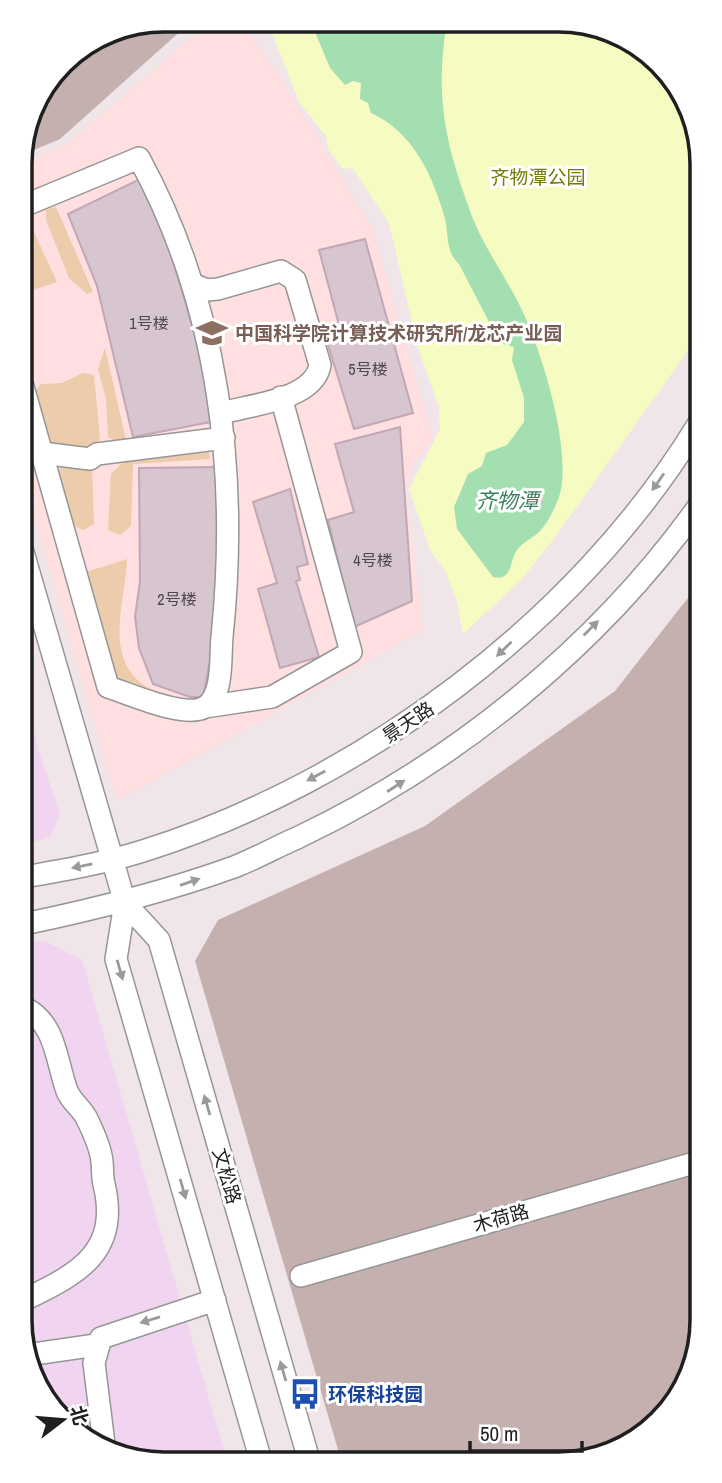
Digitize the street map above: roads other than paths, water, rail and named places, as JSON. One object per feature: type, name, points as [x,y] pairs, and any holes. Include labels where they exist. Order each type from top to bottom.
[{"type":"street","points":[[32,202],[139,158],[162,200],[192,284],[215,374],[224,438],[227,585],[216,695],[205,707]]},
{"type":"street","points":[[192,284],[207,290],[218,289],[281,271],[295,280],[320,365],[318,375],[311,385],[301,392],[221,413]]},
{"type":"street","points":[[32,418],[108,687],[183,711],[272,697],[351,652],[281,397]]},
{"type":"street","name":"景天路","points":[[32,875],[113,859],[219,823],[366,750],[490,662],[593,561],[640,507],[690,436]]},
{"type":"street","points":[[42,453],[90,459],[97,454],[224,438]]},
{"type":"street","points":[[32,922],[125,903],[237,866],[390,790],[461,742],[520,697],[635,583],[690,517]]},
{"type":"street","name":"文松路","points":[[32,583],[125,903],[116,959],[257,1452]]},
{"type":"street","name":"文松路","points":[[125,903],[159,940],[307,1452]]},
{"type":"street","points":[[32,1011],[49,1030],[68,1094],[85,1116],[102,1160],[103,1182],[109,1200],[104,1237],[91,1259],[62,1282],[32,1296]]},
{"type":"street","name":"木荷路","points":[[301,1276],[690,1164]]},
{"type":"street","points":[[36,1354],[96,1345],[110,1333],[215,1300]]},
{"type":"street","points":[[96,1345],[94,1363],[103,1437]]},
{"type":"water","name":"齐物潭","points":[[315,32],[445,32],[442,94],[453,160],[474,220],[518,302],[536,344],[552,398],[562,453],[559,497],[553,511],[541,530],[517,550],[510,569],[504,576],[493,577],[457,529],[454,507],[468,474],[482,466],[486,453],[507,445],[524,422],[524,398],[512,360],[514,347],[500,343],[459,264],[451,254],[440,203],[419,156],[398,131],[371,113],[368,103],[360,99],[361,83],[353,81],[345,85],[330,68]]},
{"type":"place","name":"中国科学院计算技术研究所/龙芯产业园","points":[[212,333]]},
{"type":"place","name":"环保科技园","points":[[305,1394]]},
{"type":"park label","name":"齐物潭公园","points":[[538,177]]}]
